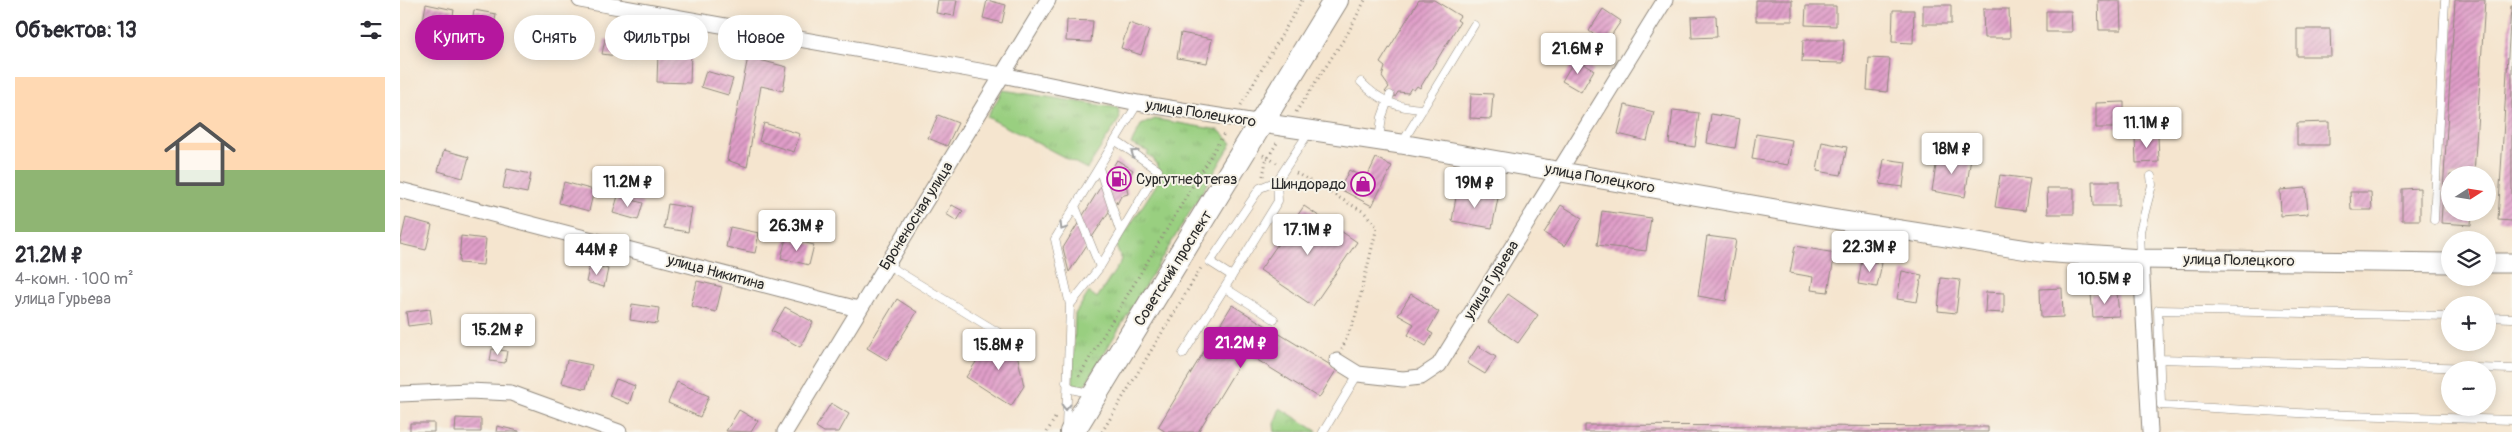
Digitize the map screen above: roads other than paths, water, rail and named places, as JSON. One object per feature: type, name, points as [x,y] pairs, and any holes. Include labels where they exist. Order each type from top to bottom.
[{"type":"main road","name":"Советский проспект","points":[[1072,432],[1336,0]]},
{"type":"street","name":"улица Полецкого","points":[[580,0],[1002,76],[1138,103],[1379,140],[1822,217],[2041,252],[2141,259],[2441,263]]},
{"type":"street","name":"Броненосная улица","points":[[785,432],[858,309],[1048,0]]},
{"type":"street","name":"улица Гурьева","points":[[1337,361],[1358,374],[1412,378],[1421,377],[1439,366],[1558,170],[1666,0]]},
{"type":"street","name":"улица Никитина","points":[[400,190],[858,309]]},
{"type":"street","points":[[2141,259],[2150,432]]},
{"type":"street","points":[[2496,263],[2512,263]]},
{"type":"street","points":[[400,394],[469,391],[510,393],[620,432]]},
{"type":"lane","points":[[2434,220],[2445,0]]},
{"type":"lane","points":[[1401,144],[1474,25]]},
{"type":"lane","points":[[1361,82],[1400,107],[1423,109]]},
{"type":"lane","points":[[1379,140],[1388,98]]},
{"type":"lane","points":[[1066,432],[1066,382],[1070,305],[1055,239],[1138,103]]},
{"type":"lane","points":[[1232,276],[1210,262],[1260,188],[1277,181],[1311,129]]},
{"type":"lane","points":[[1070,305],[1100,267],[1158,170],[1116,141]]},
{"type":"lane","points":[[1099,168],[1120,231]]},
{"type":"lane","points":[[2141,259],[2140,231],[2152,185],[2150,176]]},
{"type":"lane","points":[[1183,354],[1278,201],[1277,181]]},
{"type":"lane","points":[[1076,206],[1100,267]]},
{"type":"lane","points":[[886,264],[1014,342]]},
{"type":"lane","points":[[1225,288],[1274,319]]},
{"type":"lane","points":[[2441,316],[2158,310],[2161,405],[2316,414],[2512,420]]},
{"type":"lane","points":[[2496,317],[2512,318]]},
{"type":"lane","points":[[2159,359],[2512,369]]},
{"type":"lane","points":[[1323,432],[1358,374]]},
{"type":"lane","points":[[1066,382],[1071,389],[1095,395]]},
{"type":"place","name":"Сургутнефтегаз","points":[[1119,179]]},
{"type":"place","name":"Шиндорадо","points":[[1363,184]]}]
